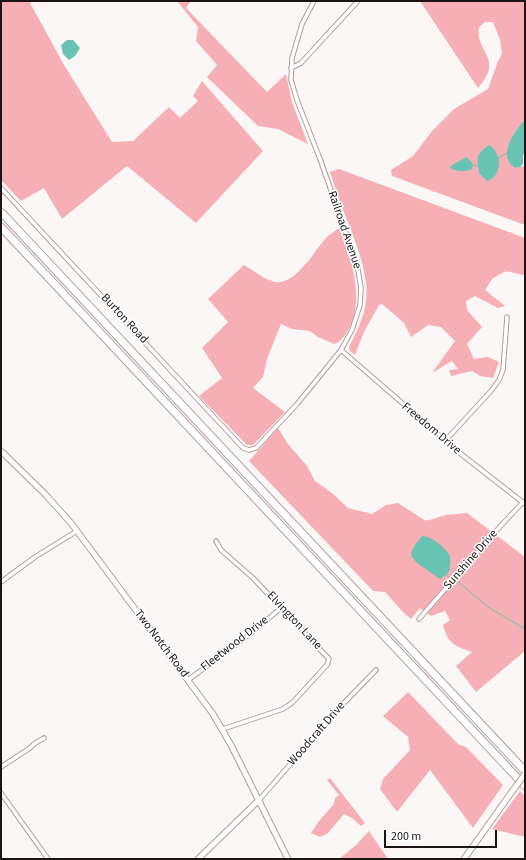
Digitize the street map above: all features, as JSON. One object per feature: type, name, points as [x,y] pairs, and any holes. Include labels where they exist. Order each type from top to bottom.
[{"type":"highway","points":[[1,212],[525,771]]},
{"type":"highway","points":[[1,227],[525,786]]},
{"type":"street","name":"Railroad Avenue","points":[[246,450],[251,450],[258,446],[297,404],[341,350],[352,330],[359,311],[361,299],[359,274],[354,255],[293,89],[291,75],[292,58],[302,24],[314,1]]},
{"type":"street","points":[[291,68],[301,63],[358,1]]},
{"type":"street","name":"Burton Road","points":[[1,188],[246,450]]},
{"type":"street","points":[[446,441],[499,380],[502,370],[507,317]]},
{"type":"street","name":"Freedom Drive","points":[[341,350],[446,441],[524,503]]},
{"type":"street","name":"Two Notch Road","points":[[1,451],[62,513],[77,531],[188,680],[223,730],[288,859]]},
{"type":"street","name":"Sunshine Drive","points":[[419,619],[496,531],[524,503]]},
{"type":"street","points":[[1,582],[77,531]]},
{"type":"street","name":"Elvington Lane","points":[[216,541],[221,550],[253,578],[327,656],[329,662],[289,706],[280,711],[223,730]]},
{"type":"street","name":"Fleetwood Drive","points":[[188,680],[250,634],[281,608]]},
{"type":"street","name":"Woodcraft Drive","points":[[259,800],[342,705],[376,670]]},
{"type":"street","points":[[1,767],[44,738]]},
{"type":"street","points":[[464,859],[525,774]]},
{"type":"street","points":[[1,793],[48,859]]},
{"type":"street","points":[[198,859],[259,800]]},
{"type":"shaded area","points":[[1,1],[29,1],[64,65],[112,142],[133,141],[169,107],[180,118],[198,101],[193,96],[202,81],[263,151],[196,223],[127,166],[62,219],[44,188],[21,201],[1,180]]},
{"type":"shaded area","points":[[177,1],[191,1],[186,8],[267,92],[286,74],[292,102],[308,144],[278,129],[258,126],[207,77],[217,65],[196,41],[198,27]]},
{"type":"shaded area","points":[[420,1],[525,1],[525,120],[515,132],[509,146],[515,168],[523,166],[525,168],[525,225],[392,176],[391,170],[413,156],[432,131],[454,109],[488,89],[502,54],[500,40],[493,22],[485,22],[479,27],[479,36],[489,62],[489,69],[486,78],[478,88]]},
{"type":"shaded area","points":[[67,40],[73,40],[80,48],[75,56],[69,60],[63,54],[61,45]]},
{"type":"shaded area","points":[[525,120],[525,153],[523,155],[523,164],[520,167],[515,168],[507,157],[507,150],[516,130]]},
{"type":"shaded area","points":[[489,145],[497,154],[499,164],[496,175],[487,181],[479,173],[478,157],[481,151]]},
{"type":"shaded area","points":[[467,157],[473,164],[472,169],[461,171],[450,168],[452,165]]},
{"type":"shaded area","points":[[339,169],[525,238],[525,274],[523,275],[506,271],[493,278],[485,290],[505,306],[498,308],[475,296],[466,301],[467,310],[482,327],[467,344],[474,359],[488,357],[499,362],[493,378],[480,376],[472,371],[451,376],[449,370],[458,369],[452,361],[432,373],[455,341],[441,327],[428,325],[411,337],[404,323],[382,304],[379,305],[364,332],[355,355],[350,351],[349,347],[363,313],[367,290],[360,255],[330,172]]},
{"type":"shaded area","points":[[339,228],[352,266],[355,280],[356,308],[353,320],[344,336],[340,341],[334,344],[318,337],[310,331],[292,329],[281,324],[267,359],[263,377],[253,388],[285,412],[253,445],[247,445],[199,396],[222,378],[202,348],[228,322],[208,299],[244,265],[271,281],[279,282],[287,280],[302,268],[326,238]]},
{"type":"shaded area","points":[[278,428],[288,444],[307,466],[315,481],[332,493],[348,508],[372,514],[386,505],[398,503],[426,521],[446,515],[467,513],[525,557],[525,651],[476,692],[456,666],[472,652],[457,646],[447,636],[443,625],[450,620],[445,611],[431,616],[420,608],[411,619],[385,592],[373,591],[249,461]]},
{"type":"shaded area","points":[[422,536],[425,536],[438,543],[449,554],[450,570],[440,579],[417,563],[412,557],[411,552]]},
{"type":"shaded area","points":[[408,692],[458,744],[466,747],[503,785],[473,828],[430,770],[397,812],[380,789],[383,779],[410,750],[408,737],[383,716]]},
{"type":"shaded area","points":[[330,778],[365,823],[361,826],[352,818],[344,814],[328,833],[320,837],[311,833],[334,804],[335,798],[339,795],[327,780]]},
{"type":"shaded area","points":[[520,791],[525,796],[525,837],[492,829]]},
{"type":"shaded area","points":[[369,831],[388,859],[339,859],[356,845]]},
{"type":"waterway","points":[[498,158],[507,153]]},
{"type":"waterway","points":[[473,166],[477,165]]},
{"type":"waterway","points":[[445,574],[449,577]]},
{"type":"waterway","points":[[456,580],[488,607],[525,629]]}]
